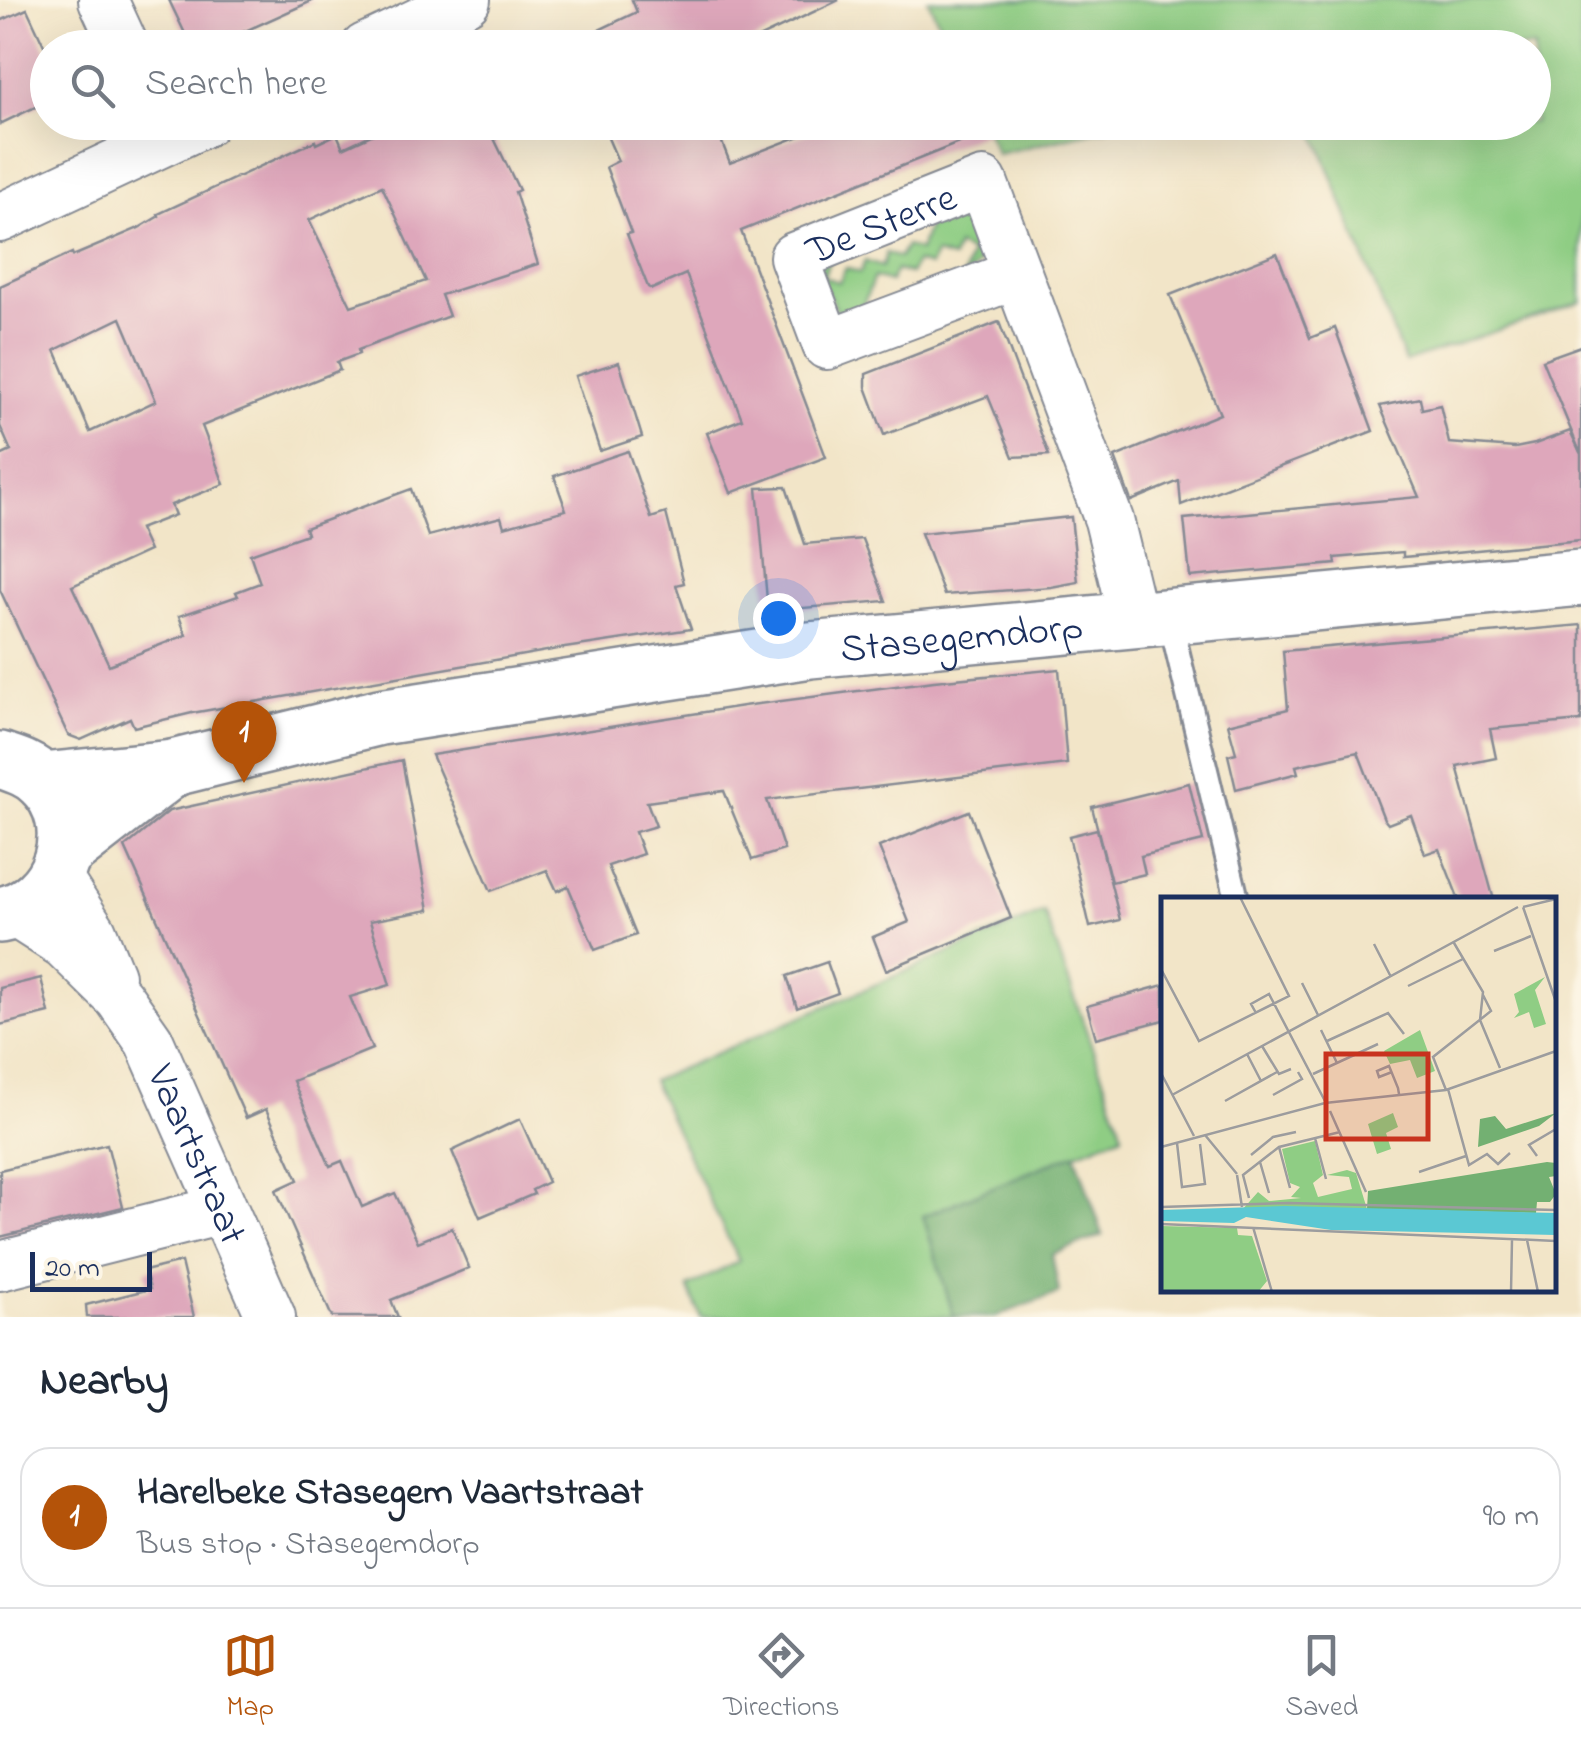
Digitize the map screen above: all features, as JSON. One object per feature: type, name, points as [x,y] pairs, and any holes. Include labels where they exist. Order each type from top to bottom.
[{"type":"street","points":[[103,0],[117,30]]},
{"type":"street","points":[[403,30],[466,0]]},
{"type":"street","points":[[0,218],[154,140]]},
{"type":"street","name":"De Sterre","points":[[1017,274],[827,345],[794,257],[983,182],[1109,520],[1151,617]]},
{"type":"street","name":"Stasegemdorp","points":[[21,770],[172,768],[380,717],[810,650],[1581,578]]},
{"type":"street","name":"Stasegemdorp","points":[[7,914],[30,904],[60,864],[172,768]]},
{"type":"street","points":[[21,770],[57,802],[65,827],[60,864]]},
{"type":"street","name":"Vaartstraat","points":[[60,864],[118,998]]},
{"type":"street","name":"Vaartstraat","points":[[7,914],[64,944],[118,998],[149,1040],[271,1317]]},
{"type":"street","points":[[0,1266],[222,1210]]},
{"type":"lane","points":[[1151,617],[1236,897]]},
{"type":"green space","points":[[928,0],[1581,0],[1581,302],[1405,362],[1318,140],[1551,140],[1551,30],[943,30]]},
{"type":"green space","points":[[991,140],[1057,140],[997,154]]},
{"type":"green space","points":[[934,212],[967,212],[974,221],[983,247],[972,271],[963,278],[971,253],[957,246],[952,259],[935,254],[930,266],[916,262],[910,274],[896,270],[890,282],[874,277],[859,316],[843,320],[810,262],[832,252],[823,277],[839,282],[846,268],[860,273],[865,261],[882,267],[886,253],[899,258],[906,246],[919,251]]},
{"type":"green space","points":[[1044,912],[1123,1134],[924,1216],[954,1317],[701,1317],[688,1287],[739,1261],[652,1081]]},
{"type":"green space","points":[[1075,1153],[1103,1235],[1052,1255],[1059,1293],[994,1317],[954,1317],[923,1216]]},
{"type":"building","points":[[169,0],[314,0],[248,30],[183,30]]},
{"type":"building","points":[[632,0],[839,0],[775,30],[599,30],[637,12]]},
{"type":"building","points":[[27,9],[37,30],[30,30],[30,110],[0,124],[0,21]]},
{"type":"building","points":[[340,140],[343,148],[360,140],[495,140],[519,190],[515,192],[538,264],[441,295],[449,316],[358,350],[359,354],[337,362],[340,370],[202,426],[224,484],[171,505],[175,515],[139,529],[149,551],[72,586],[109,665],[186,635],[179,616],[238,596],[236,592],[260,583],[250,554],[307,534],[305,528],[411,489],[428,536],[501,517],[504,527],[566,510],[554,476],[628,451],[651,518],[666,513],[684,583],[676,585],[691,629],[192,713],[134,727],[130,718],[81,740],[68,735],[0,590],[0,456],[11,451],[0,426],[0,286],[139,228],[158,214],[315,141],[316,144]],"holes":[[[382,186],[426,281],[351,306],[309,220]],[[121,318],[156,401],[90,432],[55,350]]]},
{"type":"building","points":[[609,140],[721,140],[730,163],[789,140],[966,140],[741,231],[826,457],[731,493],[707,433],[742,419],[686,274],[652,289],[648,287],[606,167],[618,161]]},
{"type":"building","points":[[1277,253],[1310,338],[1335,328],[1373,431],[1181,505],[1179,481],[1131,501],[1115,457],[1220,414],[1170,295]]},
{"type":"building","points":[[999,322],[1049,455],[1013,457],[988,396],[884,435],[866,387],[866,374]]},
{"type":"building","points":[[1581,346],[1581,452],[1580,452],[1542,360]]},
{"type":"building","points":[[619,362],[642,437],[600,451],[575,376]]},
{"type":"building","points":[[1420,398],[1422,409],[1440,405],[1449,443],[1515,448],[1570,431],[1581,454],[1581,540],[1403,557],[1403,552],[1335,558],[1336,564],[1190,577],[1184,519],[1419,497],[1380,406]]},
{"type":"building","points":[[786,487],[805,544],[862,539],[886,601],[768,611],[757,488]]},
{"type":"building","points":[[1071,517],[1078,582],[1051,587],[944,595],[921,533]]},
{"type":"building","points":[[1581,625],[1581,721],[1490,729],[1496,758],[1457,766],[1493,897],[1458,897],[1439,849],[1425,854],[1411,815],[1388,824],[1358,752],[1296,766],[1298,773],[1236,789],[1228,755],[1236,753],[1228,724],[1288,709],[1283,651]]},
{"type":"building","points":[[1059,669],[1067,764],[767,800],[784,850],[752,860],[724,791],[647,802],[656,826],[635,832],[643,854],[608,866],[636,935],[595,950],[568,886],[557,891],[547,870],[491,891],[432,755],[743,706]]},
{"type":"building","points":[[402,760],[429,910],[370,921],[390,985],[350,997],[372,1049],[293,1081],[330,1166],[342,1161],[362,1207],[395,1193],[418,1242],[452,1228],[469,1268],[391,1300],[398,1317],[332,1317],[276,1190],[298,1180],[266,1109],[246,1118],[125,847],[169,811]]},
{"type":"building","points":[[1189,783],[1203,841],[1141,856],[1145,874],[1111,882],[1092,807]]},
{"type":"building","points":[[969,811],[1011,918],[886,970],[873,937],[909,922],[879,847]]},
{"type":"building","points":[[1097,829],[1120,920],[1090,927],[1069,836]]},
{"type":"building","points":[[827,962],[838,993],[797,1008],[787,976]]},
{"type":"building","points":[[41,978],[49,1013],[0,1025],[0,988]]},
{"type":"building","points":[[1161,986],[1161,1021],[1096,1038],[1087,1006]]},
{"type":"building","points":[[520,1119],[548,1182],[532,1190],[534,1194],[480,1217],[452,1151]]},
{"type":"building","points":[[107,1144],[123,1207],[0,1237],[0,1170]]},
{"type":"building","points":[[181,1262],[194,1317],[87,1317],[86,1305],[150,1289],[145,1271]]},
{"type":"place","name":"Harelbeke Stasegem Vaartstraat","points":[[244,783]]}]
